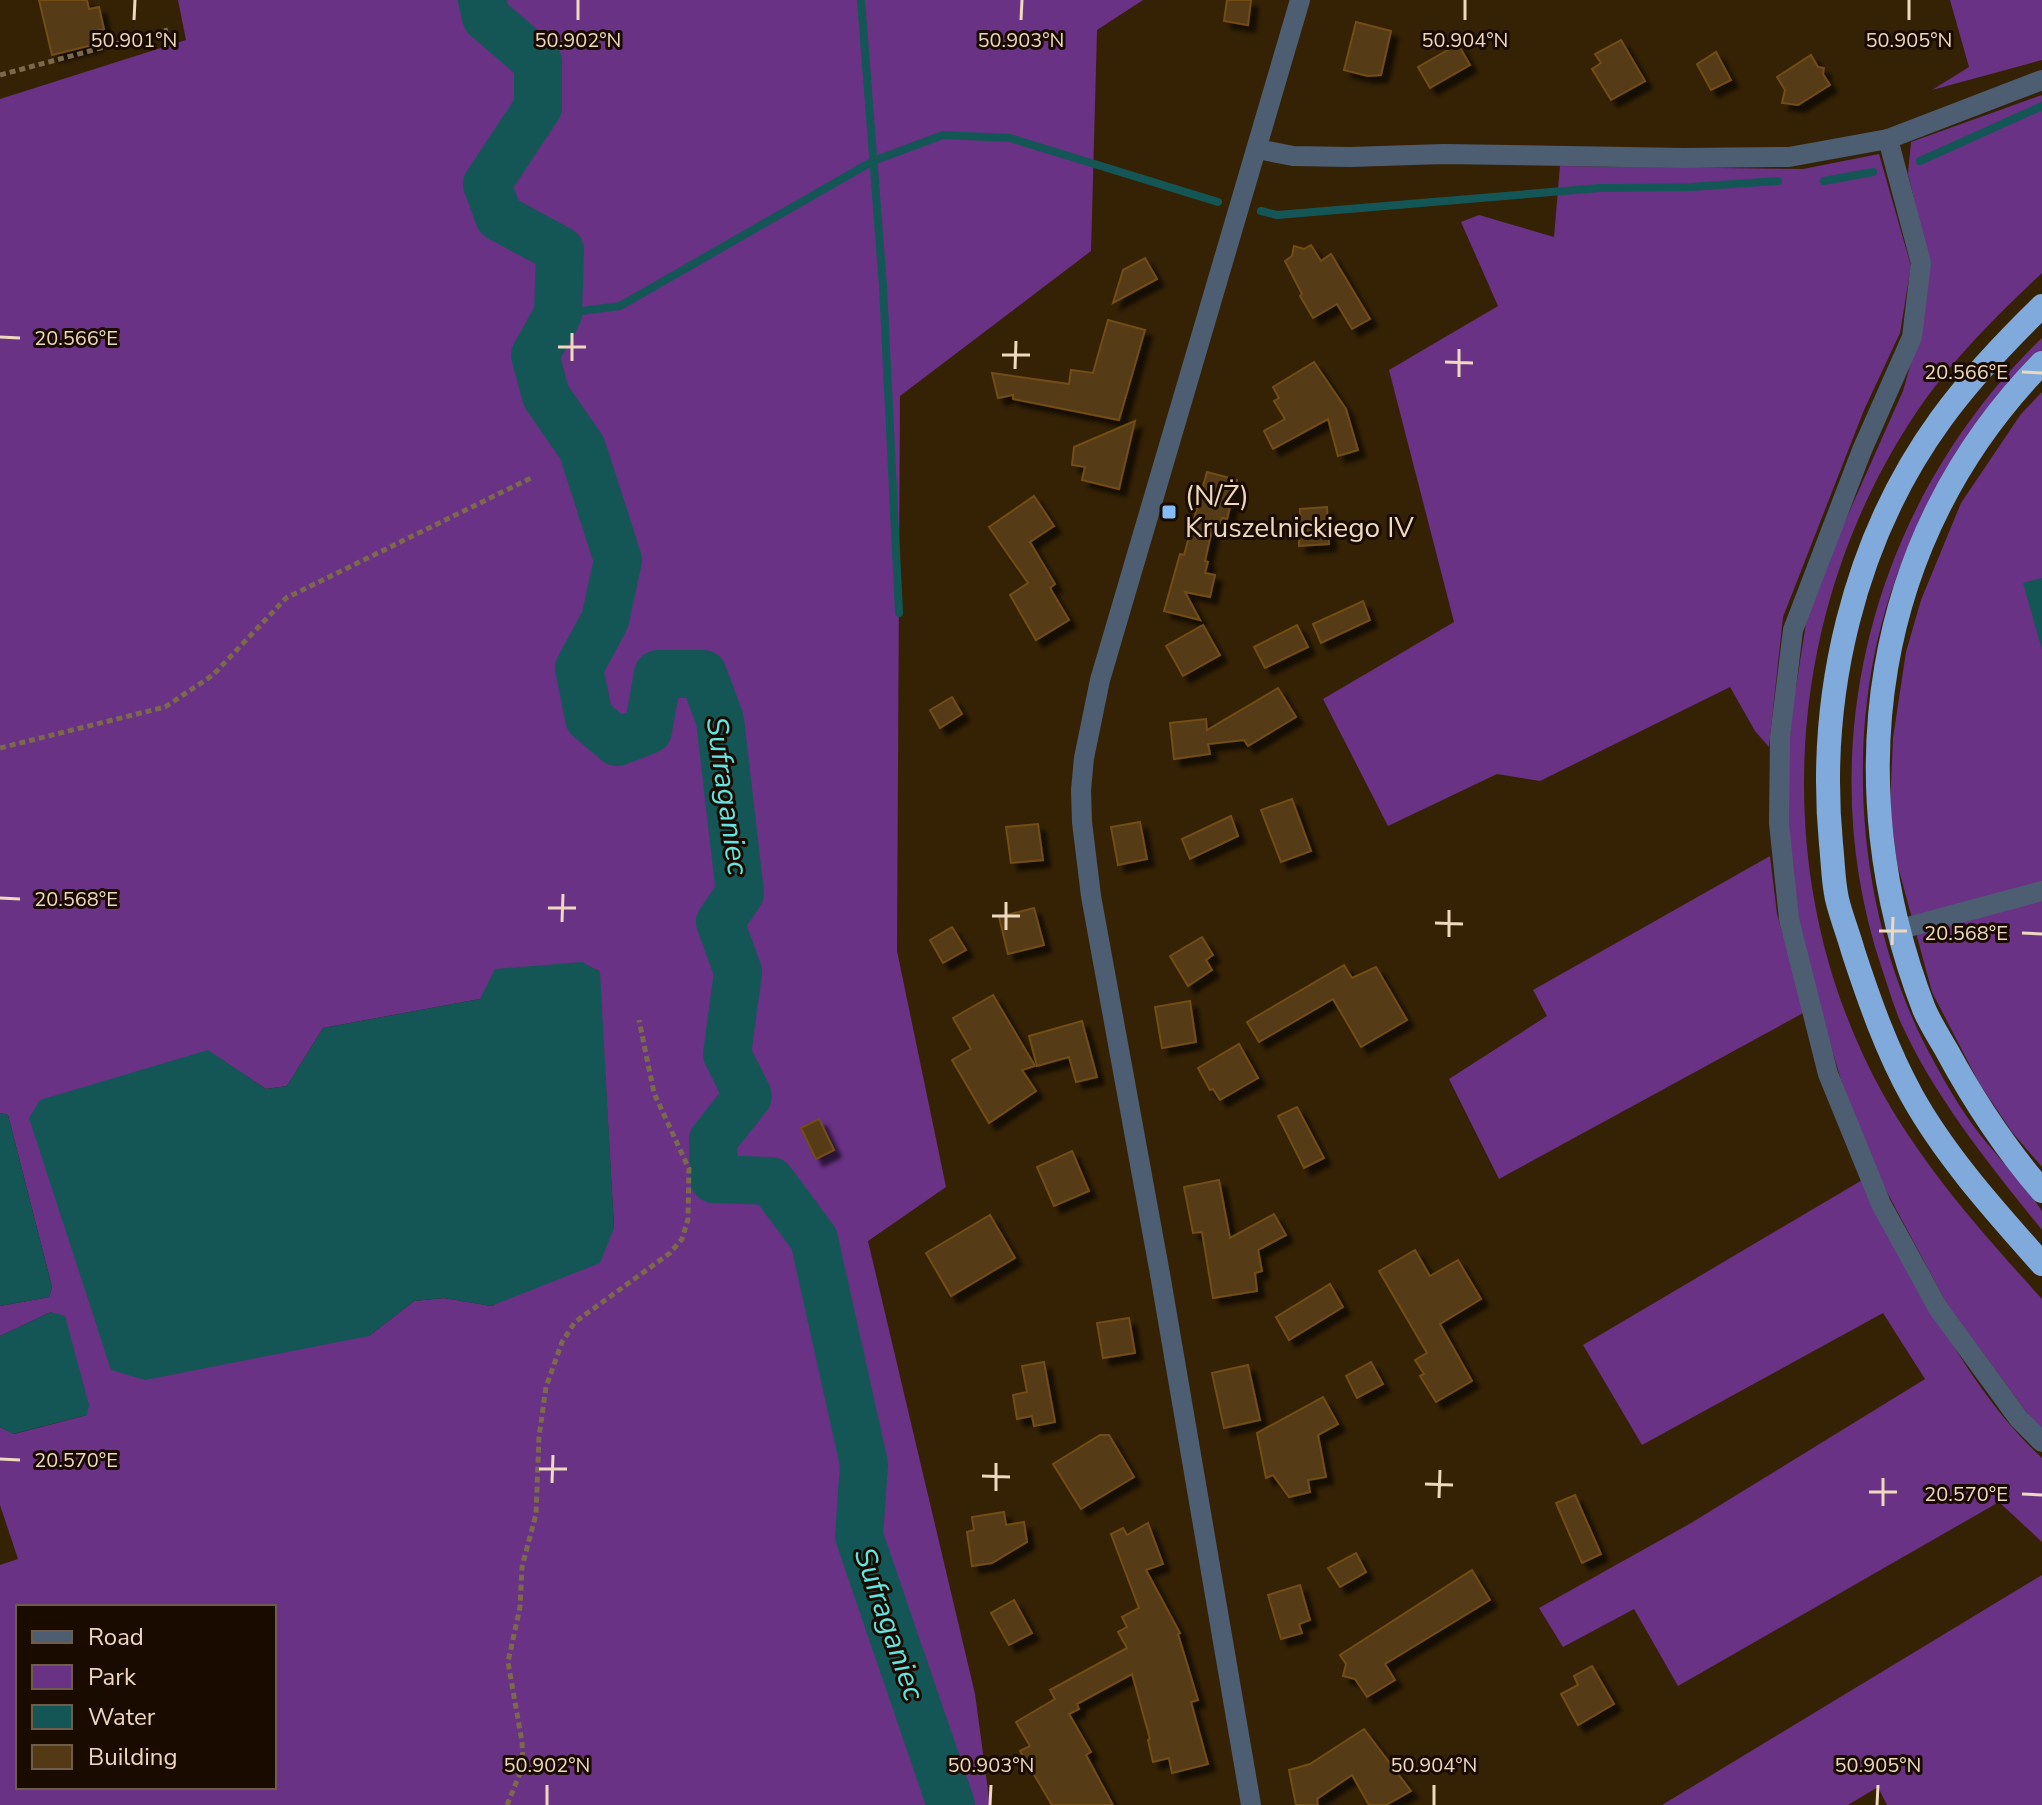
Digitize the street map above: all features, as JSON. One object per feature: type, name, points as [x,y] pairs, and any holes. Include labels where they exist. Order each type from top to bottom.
[{"type":"highway","points":[[2042,306],[1981,371],[1941,420],[1903,481],[1870,554],[1846,622],[1835,681],[1828,746],[1829,818],[1837,897],[1871,1006],[1912,1097],[1951,1154],[2042,1264]]},
{"type":"highway","points":[[2042,363],[1979,438],[1944,498],[1911,566],[1890,641],[1879,716],[1877,796],[1897,930],[1925,1012],[1967,1088],[2012,1155],[2042,1191]]},
{"type":"street","points":[[1251,1805],[1091,896],[1081,790],[1089,732],[1103,668],[1300,0]]},
{"type":"street","points":[[1257,149],[1279,155],[1322,157],[1444,154],[1789,157],[1888,139],[2042,80]]},
{"type":"street","points":[[1888,139],[1921,263],[1912,337],[1862,450],[1793,630],[1780,737],[1779,823],[1789,919],[1828,1074],[1881,1204],[1938,1308],[2019,1419],[2042,1442]]},
{"type":"street","points":[[1897,930],[2042,891]]},
{"type":"path","points":[[0,75],[168,30]]},
{"type":"path","points":[[0,748],[165,707],[213,675],[286,598],[531,478]]},
{"type":"path","points":[[507,1805],[523,1766],[522,1742],[508,1662],[520,1607],[522,1567],[536,1514],[539,1437],[546,1387],[562,1342],[575,1322],[670,1253],[682,1239],[688,1219],[689,1169],[654,1093],[639,1020]]},
{"type":"green space","points":[[178,0],[1143,0],[1097,30],[1091,251],[900,396],[897,951],[946,1187],[868,1241],[975,1694],[990,1805],[0,1805],[0,1565],[18,1559],[0,1505],[0,1427],[14,1434],[87,1415],[51,1312],[0,1336],[0,1306],[49,1297],[52,1287],[8,1115],[0,1113],[0,99],[186,40]],"holes":[[[582,963],[599,971],[614,1228],[492,1306],[444,1298],[414,1301],[369,1336],[207,1050],[266,1089],[287,1086],[323,1028],[480,999]]]},
{"type":"green space","points":[[1950,0],[2042,0],[2042,60],[1932,90],[1969,67]]},
{"type":"green space","points":[[2042,95],[2042,273],[1988,326],[1939,382],[1910,422],[1867,500],[1835,582],[1814,667],[1805,755],[1807,842],[1820,929],[1846,1013],[1883,1094],[1918,1149],[1978,1226],[2042,1299],[2042,1433],[1947,1304],[1882,1183],[1841,1080],[1809,971],[1793,892],[1786,774],[1806,623],[1822,573],[1903,391],[1919,335],[1930,264],[1908,174],[1911,142]]},
{"type":"green space","points":[[1879,154],[1911,266],[1900,333],[1864,410],[1783,617],[1769,747],[1755,731],[1730,687],[1540,781],[1497,774],[1388,826],[1323,699],[1454,622],[1389,370],[1498,306],[1461,222],[1479,215],[1554,237],[1560,166],[1803,169]]},
{"type":"green space","points":[[2042,338],[2042,351],[2016,381],[1926,512],[1893,586],[1875,653],[1865,722],[1863,793],[1869,864],[1883,932],[1904,998],[1933,1060],[1960,1106],[2042,1212],[2042,1230],[1946,1104],[1900,1021],[1882,969],[1860,885],[1852,799],[1855,714],[1871,631],[1898,550],[1936,473],[1984,402]]},
{"type":"green space","points":[[2042,392],[2042,1167],[2012,1132],[1979,1083],[1932,992],[1897,863],[1890,806],[1893,738],[1906,652],[1921,600],[1961,503],[2021,414]]},
{"type":"green space","points":[[1770,856],[1777,914],[1805,1012],[1499,1179],[1449,1079],[1547,1016],[1533,990]]},
{"type":"green space","points":[[1864,1179],[1921,1290],[1964,1363],[2014,1429],[2042,1458],[2042,1542],[1999,1502],[1678,1686],[1634,1609],[1563,1647],[1539,1608],[1691,1523],[1925,1379],[1883,1313],[1642,1445],[1583,1345]]},
{"type":"green space","points":[[2042,1575],[2042,1805],[1887,1805],[1878,1787],[1848,1805],[1662,1805]]},
{"type":"water","points":[[2042,578],[2042,650],[2023,583]]},
{"type":"water","points":[[582,962],[600,972],[614,1228],[600,1263],[491,1306],[444,1298],[414,1301],[369,1336],[145,1380],[111,1370],[29,1118],[40,1100],[208,1050],[266,1089],[287,1086],[323,1028],[480,999],[495,969]]},
{"type":"water","points":[[0,1113],[8,1115],[52,1287],[49,1297],[0,1306]]},
{"type":"water","points":[[51,1312],[65,1316],[89,1405],[87,1415],[13,1434],[0,1427],[0,1336]]},
{"type":"building","points":[[39,0],[87,0],[89,9],[99,7],[104,29],[93,32],[96,44],[52,55]]},
{"type":"building","points":[[1227,0],[1251,0],[1248,25],[1224,21]]},
{"type":"building","points":[[1356,22],[1391,31],[1381,75],[1368,76],[1344,70]]},
{"type":"building","points":[[1621,40],[1645,81],[1611,100],[1592,69],[1601,63],[1595,54]]},
{"type":"building","points":[[1458,44],[1470,65],[1430,88],[1418,67]]},
{"type":"building","points":[[1716,52],[1731,80],[1711,90],[1697,64]]},
{"type":"building","points":[[1811,55],[1818,67],[1824,68],[1823,74],[1830,85],[1798,105],[1782,103],[1785,90],[1777,77]]},
{"type":"building","points":[[1311,245],[1321,261],[1331,254],[1370,319],[1352,329],[1337,304],[1313,318],[1285,261],[1292,256],[1294,246],[1304,249]]},
{"type":"building","points":[[1145,258],[1157,279],[1113,303],[1123,270]]},
{"type":"building","points":[[1108,320],[1145,330],[1119,420],[1013,399],[1013,395],[998,398],[992,373],[1069,384],[1071,370],[1093,373]]},
{"type":"building","points":[[1314,362],[1346,409],[1358,450],[1338,456],[1328,419],[1273,449],[1264,431],[1285,419],[1274,401],[1279,398],[1273,387]]},
{"type":"building","points":[[1135,421],[1119,489],[1082,480],[1085,467],[1072,465],[1074,447]]},
{"type":"building","points":[[1207,472],[1237,480],[1227,519],[1222,518],[1220,523],[1214,521],[1205,561],[1208,562],[1205,573],[1215,575],[1210,597],[1185,592],[1200,620],[1164,611],[1180,554],[1184,555]]},
{"type":"building","points":[[1034,496],[1054,526],[1030,542],[1055,584],[1050,588],[1069,620],[1036,640],[1010,595],[1028,583],[989,527]]},
{"type":"building","points":[[1327,507],[1329,544],[1299,546],[1300,509]]},
{"type":"building","points":[[1363,601],[1370,620],[1321,643],[1313,624]]},
{"type":"building","points":[[1203,625],[1220,655],[1183,676],[1166,646]]},
{"type":"building","points":[[1297,625],[1308,647],[1265,668],[1254,647]]},
{"type":"building","points":[[1278,688],[1296,717],[1248,746],[1244,740],[1208,744],[1210,754],[1174,759],[1170,723],[1206,719],[1207,730]]},
{"type":"building","points":[[952,697],[962,714],[940,728],[930,710]]},
{"type":"building","points":[[1292,799],[1311,851],[1281,862],[1261,810]]},
{"type":"building","points":[[1231,816],[1238,836],[1190,859],[1182,839]]},
{"type":"building","points":[[1140,822],[1147,859],[1118,865],[1111,827]]},
{"type":"building","points":[[1038,824],[1043,860],[1011,863],[1006,827]]},
{"type":"building","points":[[1034,908],[1044,945],[1008,954],[999,917]]},
{"type":"building","points":[[952,927],[966,950],[943,963],[930,940]]},
{"type":"building","points":[[1202,937],[1213,955],[1206,960],[1212,970],[1188,986],[1170,956]]},
{"type":"building","points":[[1344,965],[1352,978],[1376,967],[1407,1020],[1361,1047],[1333,999],[1259,1042],[1247,1022]]},
{"type":"building","points":[[993,995],[1035,1066],[1022,1070],[1036,1091],[989,1123],[952,1060],[971,1049],[953,1018]]},
{"type":"building","points":[[1190,1001],[1196,1042],[1162,1048],[1155,1007]]},
{"type":"building","points":[[1082,1021],[1097,1077],[1076,1082],[1069,1057],[1037,1066],[1029,1036]]},
{"type":"building","points":[[1239,1044],[1258,1078],[1220,1100],[1213,1089],[1210,1090],[1198,1068]]},
{"type":"building","points":[[1297,1107],[1324,1158],[1304,1168],[1278,1116]]},
{"type":"building","points":[[819,1119],[834,1150],[816,1159],[801,1128]]},
{"type":"building","points":[[1072,1151],[1089,1191],[1054,1206],[1037,1167]]},
{"type":"building","points":[[1219,1180],[1230,1238],[1274,1214],[1286,1235],[1258,1250],[1262,1271],[1255,1273],[1257,1291],[1213,1298],[1202,1232],[1193,1233],[1184,1187]]},
{"type":"building","points":[[990,1215],[1015,1258],[951,1296],[926,1253]]},
{"type":"building","points":[[1415,1250],[1430,1276],[1458,1260],[1481,1299],[1440,1324],[1472,1381],[1436,1402],[1420,1376],[1424,1374],[1415,1360],[1427,1353],[1379,1271]]},
{"type":"building","points":[[1330,1284],[1343,1307],[1289,1340],[1276,1317]]},
{"type":"building","points":[[1129,1318],[1135,1353],[1103,1358],[1097,1323]]},
{"type":"building","points":[[1044,1362],[1055,1422],[1034,1426],[1032,1416],[1017,1419],[1013,1395],[1027,1392],[1022,1366]]},
{"type":"building","points":[[1371,1362],[1383,1384],[1357,1398],[1346,1376]]},
{"type":"building","points":[[1248,1365],[1260,1420],[1224,1428],[1212,1373]]},
{"type":"building","points":[[1323,1397],[1338,1424],[1318,1435],[1326,1477],[1308,1480],[1310,1492],[1289,1497],[1273,1475],[1266,1478],[1257,1433]]},
{"type":"building","points":[[1100,1435],[1109,1435],[1134,1477],[1081,1509],[1053,1464]]},
{"type":"building","points":[[1575,1495],[1601,1554],[1582,1563],[1556,1503]]},
{"type":"building","points":[[1004,1512],[1006,1525],[1024,1522],[1027,1542],[992,1563],[972,1566],[967,1532],[974,1530],[972,1517]]},
{"type":"building","points":[[1148,1523],[1163,1564],[1146,1570],[1180,1633],[1198,1700],[1191,1702],[1208,1764],[1172,1773],[1169,1758],[1153,1762],[1150,1739],[1132,1674],[1077,1704],[1079,1709],[1069,1714],[1091,1752],[1086,1755],[1113,1805],[1052,1805],[1020,1751],[1030,1746],[1016,1722],[1055,1699],[1050,1690],[1127,1648],[1118,1632],[1127,1627],[1122,1617],[1139,1608],[1111,1534],[1123,1528],[1127,1535]]},
{"type":"building","points":[[1356,1553],[1366,1572],[1340,1587],[1328,1568]]},
{"type":"building","points":[[1472,1570],[1490,1600],[1385,1664],[1395,1680],[1367,1697],[1355,1679],[1343,1676],[1346,1664],[1340,1655]]},
{"type":"building","points":[[1300,1585],[1310,1620],[1299,1624],[1302,1633],[1281,1639],[1268,1595]]},
{"type":"building","points":[[1014,1600],[1032,1633],[1009,1645],[991,1613]]},
{"type":"building","points":[[1592,1666],[1614,1704],[1578,1725],[1561,1694],[1578,1685],[1574,1676]]},
{"type":"building","points":[[1364,1729],[1411,1791],[1386,1805],[1369,1805],[1352,1775],[1317,1799],[1318,1805],[1296,1805],[1289,1770],[1310,1764]]},
{"type":"waterway","name":"Sufraganiec","points":[[482,0],[486,17],[538,62],[538,107],[487,184],[499,217],[560,250],[558,314],[535,355],[546,396],[582,448],[618,560],[605,620],[579,668],[589,718],[617,742],[648,730],[658,674],[703,674],[720,720],[740,893],[720,922],[738,972],[727,1054],[748,1096],[713,1140],[714,1179],[771,1181],[814,1239],[864,1464],[859,1536],[951,1805]]},
{"type":"waterway","points":[[861,0],[883,286],[899,613]]},
{"type":"waterway","points":[[1920,161],[2042,106]]},
{"type":"waterway","points":[[558,314],[620,306],[873,161],[943,135],[1010,138],[1218,202]]},
{"type":"waterway","points":[[1824,181],[1873,172]]},
{"type":"waterway","points":[[1261,211],[1277,215],[1600,188],[1690,187],[1778,181]]},
{"type":"place","name":"(N/Ż) Kruszelnickiego IV","points":[[1169,512]]}]
